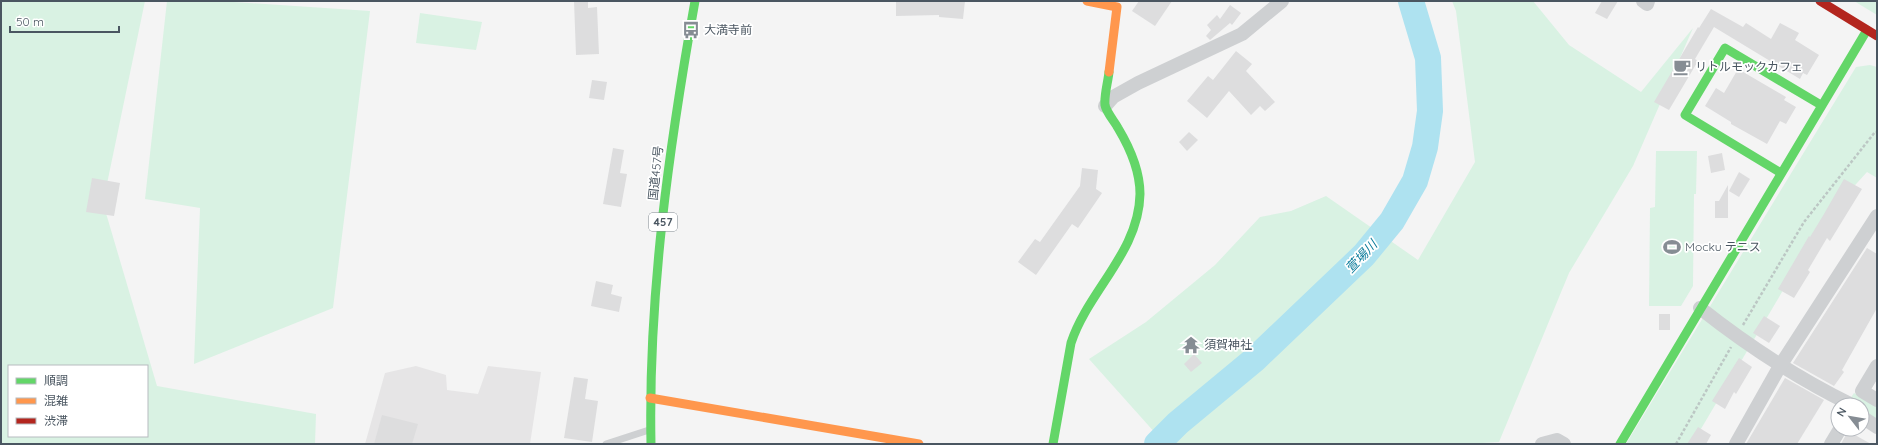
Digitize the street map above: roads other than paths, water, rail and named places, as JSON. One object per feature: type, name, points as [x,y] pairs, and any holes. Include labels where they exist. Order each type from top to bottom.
[{"type":"main road","name":"国道457号","points":[[651,444],[650,398],[657,280],[675,114],[695,1]]},
{"type":"main road","points":[[1053,444],[1071,343],[1076,328],[1126,248],[1139,210],[1140,192],[1136,166],[1129,146],[1105,106],[1117,7],[1087,1]]},
{"type":"main road","points":[[1820,1],[1877,36]]},
{"type":"main road","points":[[1620,444],[1867,30]]},
{"type":"main road","points":[[1781,173],[1685,116],[1725,48],[1821,105]]},
{"type":"main road","points":[[650,398],[919,444]]},
{"type":"street","points":[[1105,106],[1113,97],[1138,83],[1242,34],[1282,1]]},
{"type":"street","points":[[1642,1],[1647,4],[1648,1]]},
{"type":"street","points":[[1736,444],[1780,366],[1877,216]]},
{"type":"street","points":[[1700,308],[1736,337],[1780,366],[1837,397]]},
{"type":"street","points":[[1877,366],[1862,392],[1877,400]]},
{"type":"street","points":[[1542,444],[1557,440],[1564,444]]},
{"type":"lane","points":[[606,444],[651,429]]},
{"type":"waterway","name":"萱場川","points":[[1157,444],[1178,423],[1254,360],[1364,255],[1392,221],[1415,181],[1425,147],[1430,111],[1428,58],[1411,1]]},
{"type":"place","name":"大満寺前","points":[[691,30]]},
{"type":"place","name":"リトルモックカフェ","points":[[1682,67]]},
{"type":"place","name":"Mocku テニス","points":[[1672,247]]},
{"type":"place","name":"須賀神社","points":[[1191,345]]}]
